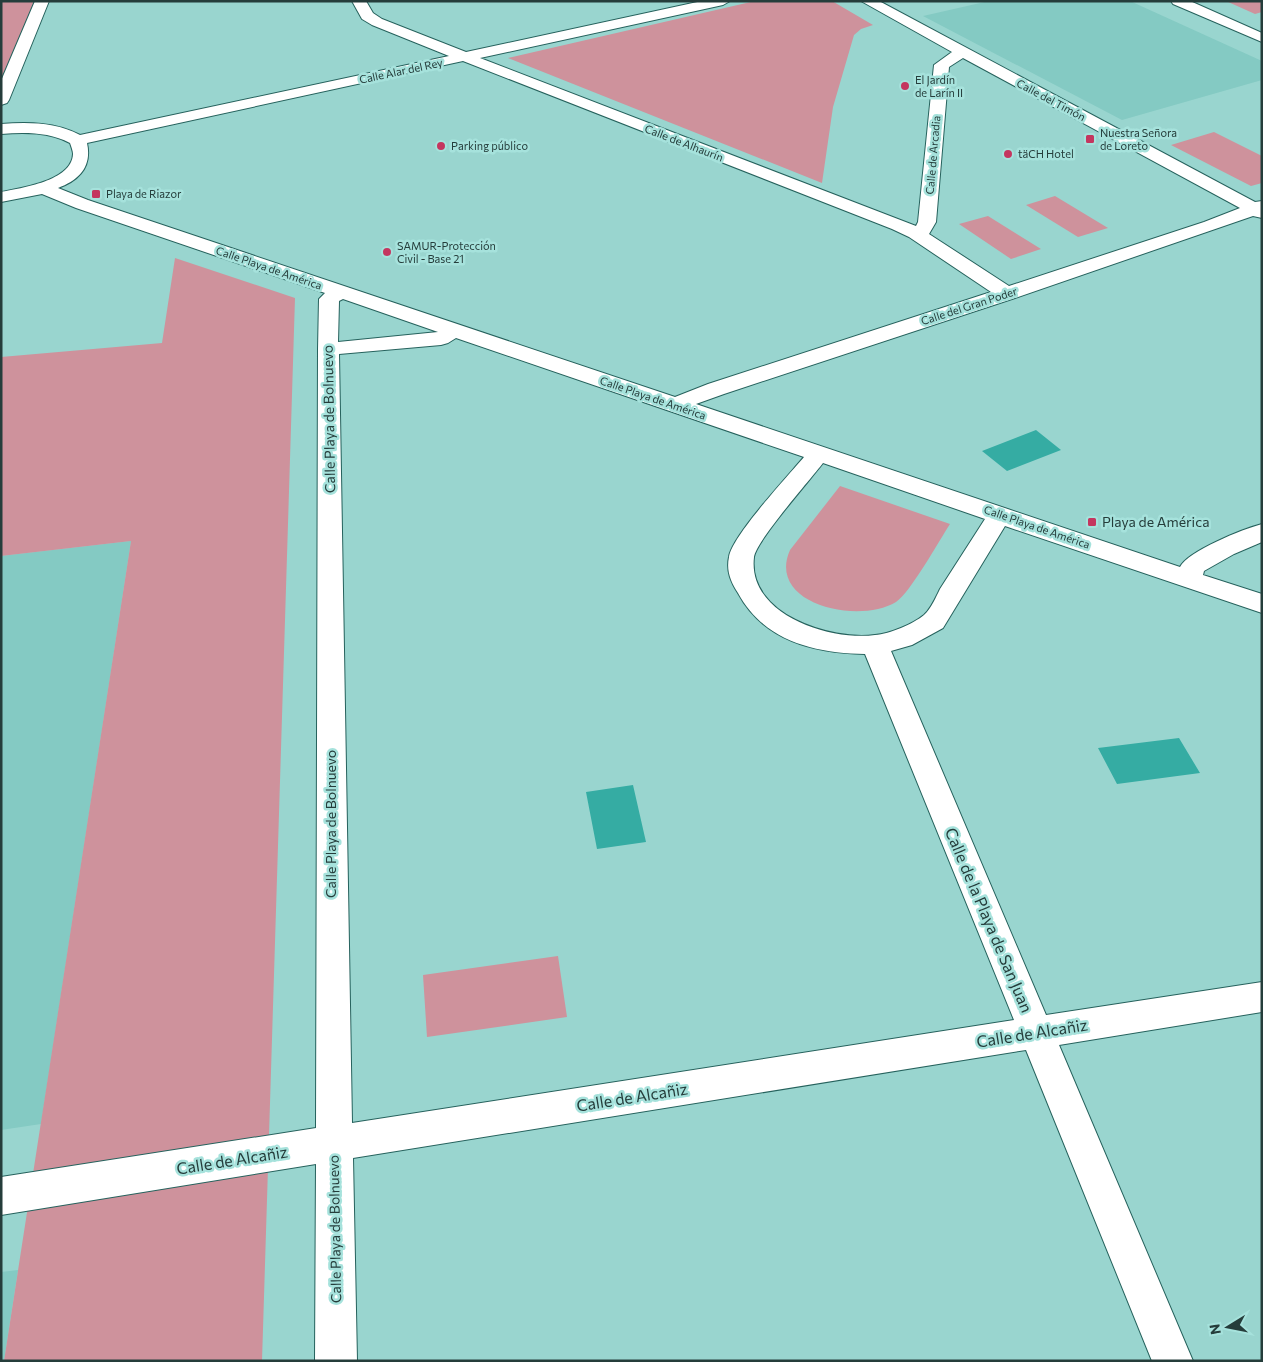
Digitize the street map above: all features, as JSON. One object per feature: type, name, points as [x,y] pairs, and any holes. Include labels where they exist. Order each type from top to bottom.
[{"type":"street","points":[[1,100],[42,2],[58,1]]},
{"type":"street","name":"Calle de Alhaurín","points":[[359,1],[367,16],[377,22],[916,233],[1008,294]]},
{"type":"street","name":"Calle Alar del Rey","points":[[78,140],[724,1]]},
{"type":"street","name":"Calle del Timón","points":[[868,1],[1259,209]]},
{"type":"street","points":[[1178,1],[1262,38]]},
{"type":"street","name":"Calle de Arcadia","points":[[916,233],[924,229],[927,222],[942,65],[962,52]]},
{"type":"street","points":[[1,129],[38,129],[58,132],[78,140],[82,148],[81,159],[74,171],[62,180],[45,189],[1,197]]},
{"type":"street","name":"Calle Playa de América","points":[[45,189],[91,207],[339,292],[1262,604]]},
{"type":"street","name":"Calle del Gran Poder","points":[[675,405],[716,389],[1008,294],[1259,209]]},
{"type":"street","name":"Calle Playa de Bolnuevo","points":[[336,1361],[328,299],[339,292]]},
{"type":"street","points":[[328,349],[441,339],[453,330]]},
{"type":"street","points":[[818,455],[756,530],[741,556],[742,578],[755,601],[774,620],[805,636],[840,644],[875,645],[903,638],[934,621],[1000,514]]},
{"type":"street","points":[[1189,579],[1193,566],[1225,548],[1262,532]]},
{"type":"street","name":"Calle de la Playa de San Juan","points":[[875,645],[1172,1361]]},
{"type":"street","name":"Calle de Alcañiz","points":[[1,1196],[1262,997]]},
{"type":"shaded area","points":[[1,1],[42,1],[1,100]]},
{"type":"shaded area","points":[[755,1],[832,1],[873,25],[861,29],[854,35],[833,107],[822,183],[508,58]]},
{"type":"shaded area","points":[[989,1],[1130,1],[1262,61],[1262,80],[1122,120],[923,16]]},
{"type":"shaded area","points":[[1226,1],[1262,1],[1262,12],[1255,14]]},
{"type":"shaded area","points":[[1214,132],[1262,156],[1262,183],[1251,186],[1171,145]]},
{"type":"shaded area","points":[[1055,196],[1108,228],[1078,237],[1026,205]]},
{"type":"shaded area","points":[[988,216],[1041,249],[1011,259],[959,224]]},
{"type":"shaded area","points":[[175,258],[295,298],[262,1361],[4,1361],[131,541],[1,556],[1,357],[162,343]]},
{"type":"shaded area","points":[[1036,430],[1061,450],[1007,471],[982,451]]},
{"type":"shaded area","points":[[840,486],[950,524],[902,597],[896,602],[880,609],[860,611],[839,610],[820,605],[803,596],[791,584],[786,569],[790,550]]},
{"type":"shaded area","points":[[131,541],[41,1124],[1,1130],[1,556]]},
{"type":"shaded area","points":[[1179,738],[1200,773],[1117,784],[1098,748]]},
{"type":"shaded area","points":[[633,785],[646,842],[597,849],[586,792]]},
{"type":"shaded area","points":[[558,956],[567,1017],[427,1037],[423,975]]},
{"type":"shaded area","points":[[18,1270],[4,1361],[1,1361],[1,1272]]},
{"type":"place","name":"El Jardín de Larín II","points":[[905,86]]},
{"type":"place","name":"Nuestra Señora de Loreto","points":[[1090,139]]},
{"type":"place","name":"Parking público","points":[[441,146]]},
{"type":"place","name":"täCH Hotel","points":[[1008,154]]},
{"type":"place","name":"Playa de Riazor","points":[[96,194]]},
{"type":"place","name":"SAMUR-Protección Civil - Base 21","points":[[387,252]]},
{"type":"place","name":"Playa de América","points":[[1092,522]]}]
